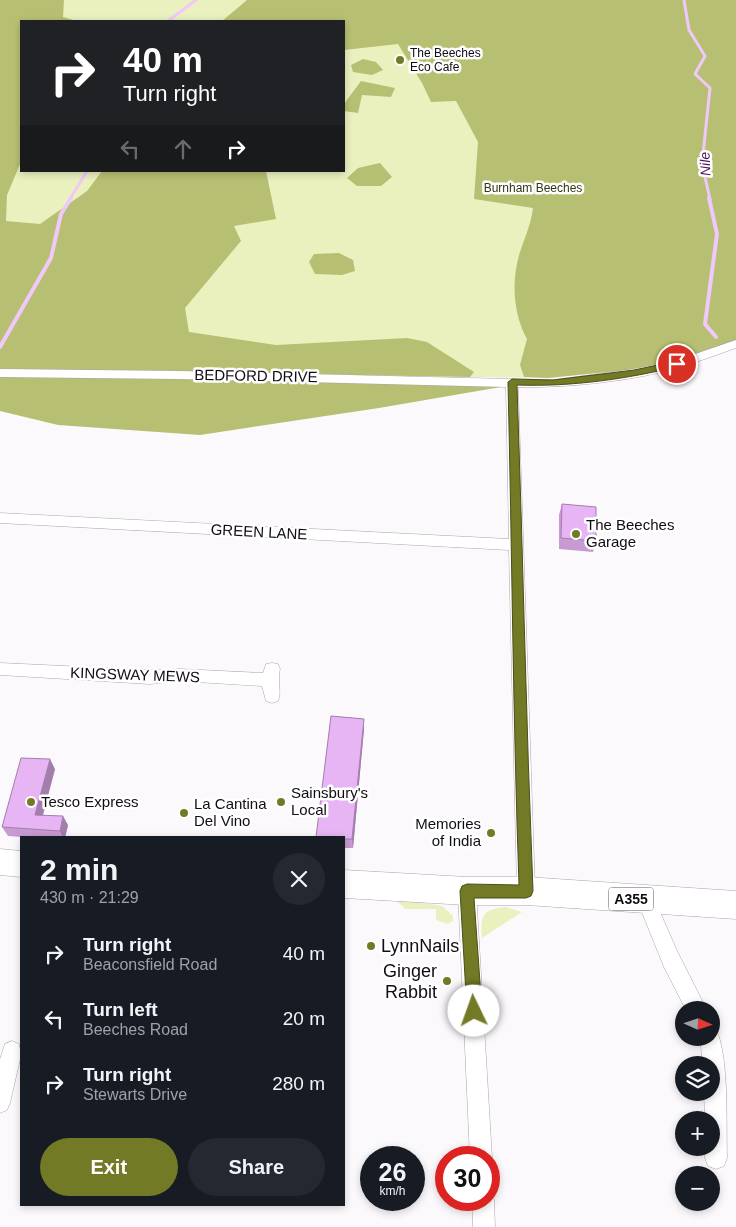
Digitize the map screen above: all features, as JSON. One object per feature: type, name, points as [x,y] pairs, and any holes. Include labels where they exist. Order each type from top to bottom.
[{"type":"main road","points":[[0,862],[20,864]]},
{"type":"main road","name":"A355","points":[[345,884],[467,891],[526,891],[736,905]]},
{"type":"street","name":"BEDFORD DRIVE","points":[[0,373],[553,384],[634,373],[677,364],[736,344]]},
{"type":"street","points":[[512,382],[520,729],[526,891]]},
{"type":"street","name":"GREEN LANE","points":[[0,518],[517,545]]},
{"type":"street","name":"KINGSWAY MEWS","points":[[0,669],[135,677],[180,675],[271,682]]},
{"type":"street","points":[[467,891],[480,1146]]},
{"type":"street","points":[[646,900],[671,960],[693,1001]]},
{"type":"street","points":[[711,1046],[714,1069],[716,1158]]},
{"type":"street","points":[[0,1103],[11,1051]]},
{"type":"street","points":[[483,1211],[484,1227]]},
{"type":"green space","name":"Burnham Beeches","points":[[0,0],[736,0],[627,370],[548,378],[0,369]]},
{"type":"green space","points":[[0,0],[64,0],[63,17],[74,20],[20,20],[20,164],[7,195],[6,221],[40,224],[87,191],[101,172],[266,172],[276,219],[234,226],[241,241],[185,308],[189,332],[276,345],[407,338],[427,342],[474,372],[470,377],[0,369]]},
{"type":"green space","points":[[247,0],[736,0],[736,341],[668,363],[627,370],[548,378],[524,377],[520,365],[527,339],[516,308],[515,274],[533,208],[474,199],[478,142],[456,101],[431,102],[422,83],[398,44],[345,50],[345,20],[223,20]]},
{"type":"green space","points":[[363,59],[376,62],[383,70],[372,75],[353,72],[351,65]]},
{"type":"green space","points":[[361,81],[395,88],[391,97],[362,95],[358,113],[345,111],[345,103]]},
{"type":"green space","points":[[380,163],[392,177],[381,186],[357,186],[347,178],[358,168]]},
{"type":"green space","points":[[339,253],[353,260],[355,271],[342,275],[315,274],[309,262],[314,254]]},
{"type":"green space","points":[[0,375],[497,384],[501,387],[379,408],[200,435],[58,425],[0,411]]},
{"type":"green space","points":[[398,899],[442,906],[453,916],[453,921],[448,924],[436,920],[436,909],[405,909],[398,902]]},
{"type":"green space","points":[[506,907],[522,912],[482,938],[482,924],[485,915],[492,909]]},
{"type":"building","name":"The Beeches Garage","points":[[562,504],[596,507],[596,541],[561,538]]},
{"type":"building","points":[[331,716],[364,719],[352,839],[345,839],[345,836],[316,836]]},
{"type":"building","points":[[21,758],[50,759],[35,815],[63,816],[60,831],[2,827]]},
{"type":"waterway","points":[[169,20],[196,0]]},
{"type":"waterway","name":"Nile","points":[[684,0],[689,30],[705,56],[695,74],[710,88],[702,164],[710,199]]},
{"type":"waterway","points":[[70,199],[86,172]]},
{"type":"waterway","points":[[0,347],[51,258],[61,214],[71,198]]},
{"type":"waterway","name":"Nile","points":[[709,198],[717,234],[705,324],[716,337]]},
{"type":"place","name":"The Beeches Eco Cafe","points":[[400,60]]},
{"type":"place","name":"The Beeches Garage","points":[[576,534]]},
{"type":"place","name":"Tesco Express","points":[[31,802]]},
{"type":"place","name":"Sainsbury's Local","points":[[281,802]]},
{"type":"place","name":"La Cantina Del Vino","points":[[184,813]]},
{"type":"place","name":"Memories of India","points":[[491,833]]},
{"type":"place","name":"LynnNails","points":[[371,946]]},
{"type":"place","name":"Ginger Rabbit","points":[[447,981]]},
{"type":"route","points":[[474,1011],[467,891],[526,891],[520,729],[512,382],[553,384],[634,373],[677,364]]}]
